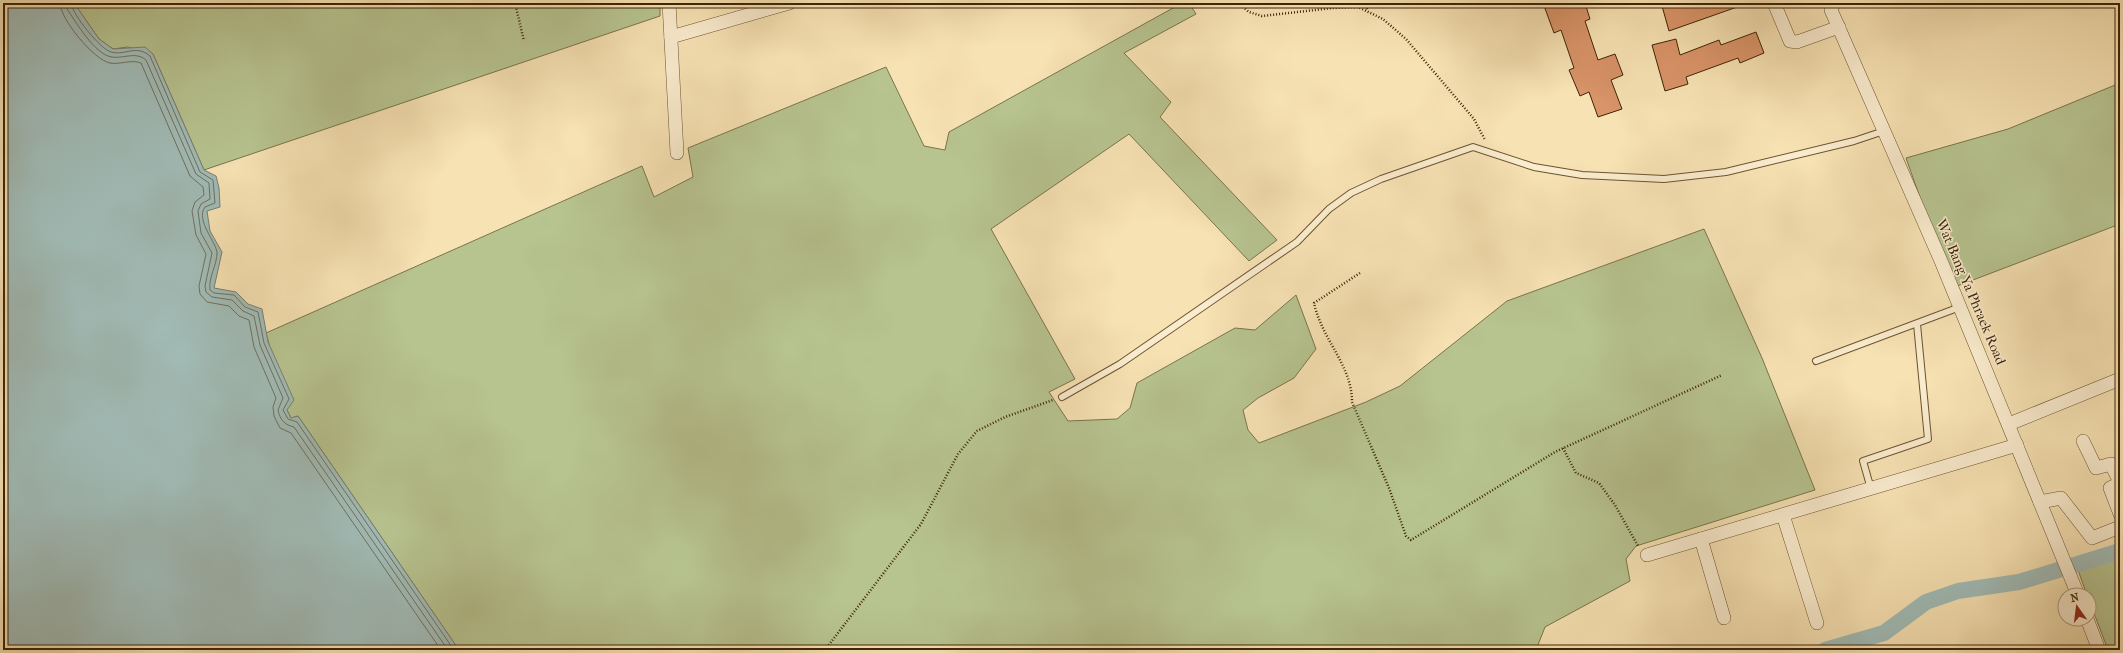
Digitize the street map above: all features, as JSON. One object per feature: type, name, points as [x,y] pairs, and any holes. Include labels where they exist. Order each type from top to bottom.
[{"type":"street","points":[[669,3],[677,153]]},
{"type":"street","points":[[671,37],[789,3]]},
{"type":"street","points":[[1774,3],[1790,41],[1797,42],[1838,27]]},
{"type":"street","name":"Wat Bang Ya Phraek Road","points":[[1834,3],[1831,10],[1838,27],[1960,307],[2075,587]]},
{"type":"street","points":[[2009,424],[2120,379]]},
{"type":"street","points":[[2083,441],[2096,468],[2111,464],[2120,483],[2110,488],[2120,514]]},
{"type":"street","points":[[1647,555],[2017,445]]},
{"type":"street","points":[[2040,502],[2061,498],[2092,538],[2120,527]]},
{"type":"street","points":[[1783,515],[1817,623]]},
{"type":"street","points":[[1701,539],[1724,618]]},
{"type":"street","points":[[2090,627],[2099,650]]},
{"type":"lane","points":[[1062,398],[1120,364],[1297,242],[1329,209],[1351,192],[1388,176],[1473,147],[1534,167],[1582,175],[1664,179],[1726,172],[1854,141],[1884,132]]},
{"type":"lane","points":[[1816,361],[1960,307]]},
{"type":"lane","points":[[1871,489],[1863,461],[1928,439],[1917,324]]},
{"type":"path","points":[[514,3],[524,42]]},
{"type":"path","points":[[1238,3],[1249,12],[1262,16],[1333,8],[1358,7],[1383,19],[1406,39],[1474,119],[1491,152]]},
{"type":"path","points":[[1364,3],[1368,12]]},
{"type":"path","points":[[1360,273],[1314,303],[1316,316],[1326,339],[1346,371],[1352,389],[1352,402],[1389,488],[1406,536],[1412,540],[1439,525],[1563,448],[1722,375]]},
{"type":"path","points":[[825,650],[921,524],[958,454],[977,431],[1005,417],[1062,398]]},
{"type":"path","points":[[1563,448],[1576,473],[1599,483],[1615,505],[1634,542],[1647,555]]},
{"type":"green space","points":[[74,3],[660,3],[660,16],[204,170],[153,54],[128,47],[113,49],[99,39]]},
{"type":"green space","points":[[1182,3],[1189,3],[1196,14],[1124,53],[1171,102],[1160,117],[1277,240],[1249,261],[1129,134],[991,229],[1075,379],[1049,392],[1068,421],[1117,419],[1130,408],[1137,383],[1235,328],[1255,330],[1296,295],[1316,349],[1294,378],[1258,398],[1243,410],[1248,430],[1259,443],[1366,402],[1400,386],[1507,301],[1704,229],[1762,358],[1815,490],[1636,546],[1626,559],[1630,581],[1545,627],[1536,650],[459,650],[298,416],[291,418],[287,410],[266,333],[642,166],[654,197],[693,177],[688,148],[886,67],[924,146],[945,150],[949,132]]},
{"type":"green space","points":[[2120,83],[2120,224],[1952,288],[1906,158],[2008,129]]},
{"type":"green space","points":[[2120,547],[2120,650],[2108,650],[2097,621],[2097,587],[2084,587],[2078,570]]},
{"type":"water","points":[[3,3],[74,3],[99,39],[113,49],[145,47],[153,54],[204,170],[216,176],[219,188],[220,207],[207,211],[210,231],[222,252],[214,288],[236,292],[248,304],[262,309],[268,342],[294,400],[287,410],[291,418],[298,416],[459,650],[3,650]]},
{"type":"building","points":[[1543,3],[1585,3],[1590,19],[1585,21],[1598,60],[1615,54],[1623,75],[1611,80],[1622,109],[1598,117],[1589,92],[1580,96],[1569,70],[1574,68],[1561,30],[1554,33]]},
{"type":"building","points":[[1671,3],[1740,3],[1740,6],[1669,31],[1662,6]]},
{"type":"building","points":[[1756,32],[1764,53],[1740,63],[1738,58],[1686,77],[1688,84],[1665,91],[1652,45],[1676,39],[1680,55],[1719,40],[1721,45]]},
{"type":"waterway","points":[[1825,650],[1884,633],[1926,602],[1958,591],[2019,582],[2120,551]]}]
